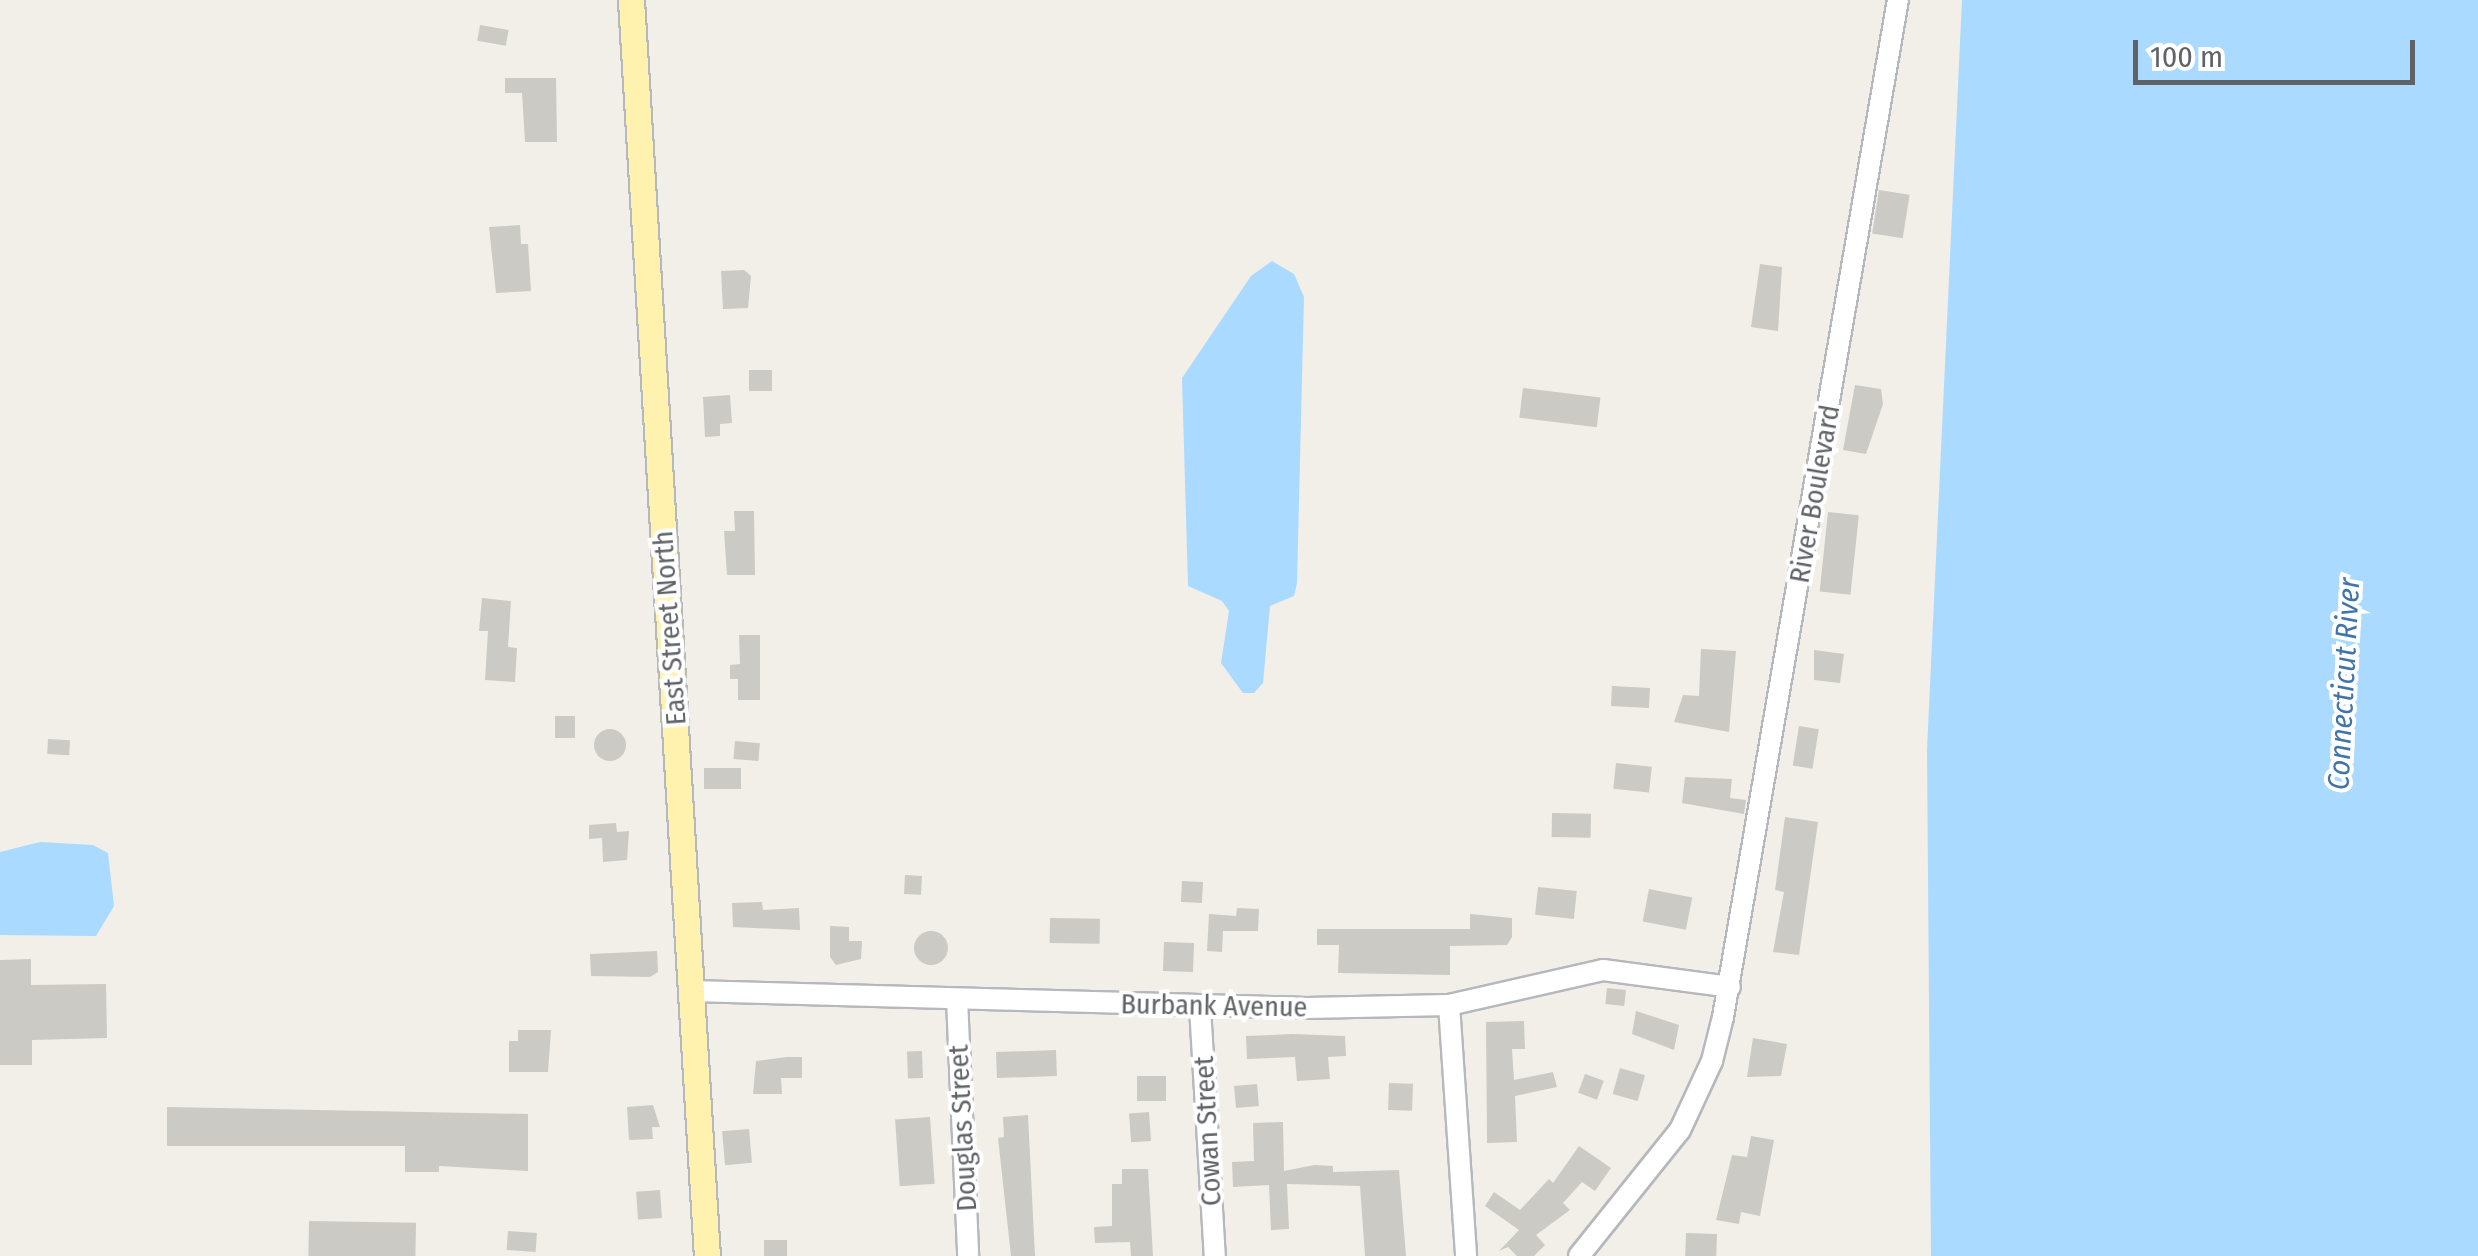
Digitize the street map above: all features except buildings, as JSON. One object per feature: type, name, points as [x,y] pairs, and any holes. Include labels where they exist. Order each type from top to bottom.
[{"type":"main road","name":"East Street North","points":[[631,0],[707,1256]]},
{"type":"street","name":"River Boulevard","points":[[1579,1256],[1680,1130],[1712,1061],[1730,987],[1898,0]]},
{"type":"street","name":"Burbank Avenue","points":[[692,992],[1200,1007],[1449,1004],[1603,970],[1730,987]]},
{"type":"street","name":"Douglas Street","points":[[957,999],[968,1256]]},
{"type":"street","points":[[1449,1004],[1466,1256]]},
{"type":"street","name":"Cowan Street","points":[[1200,1007],[1215,1256]]},
{"type":"water","name":"Connecticut River","points":[[1962,0],[2478,0],[2478,1256],[1931,1256],[1927,750]]},
{"type":"water","points":[[1272,261],[1294,274],[1304,297],[1297,583],[1294,596],[1270,606],[1263,683],[1254,693],[1243,693],[1221,663],[1229,611],[1222,601],[1188,586],[1182,378],[1251,276]]},
{"type":"water","points":[[40,842],[93,845],[108,853],[114,906],[96,936],[0,935],[0,852]]}]
